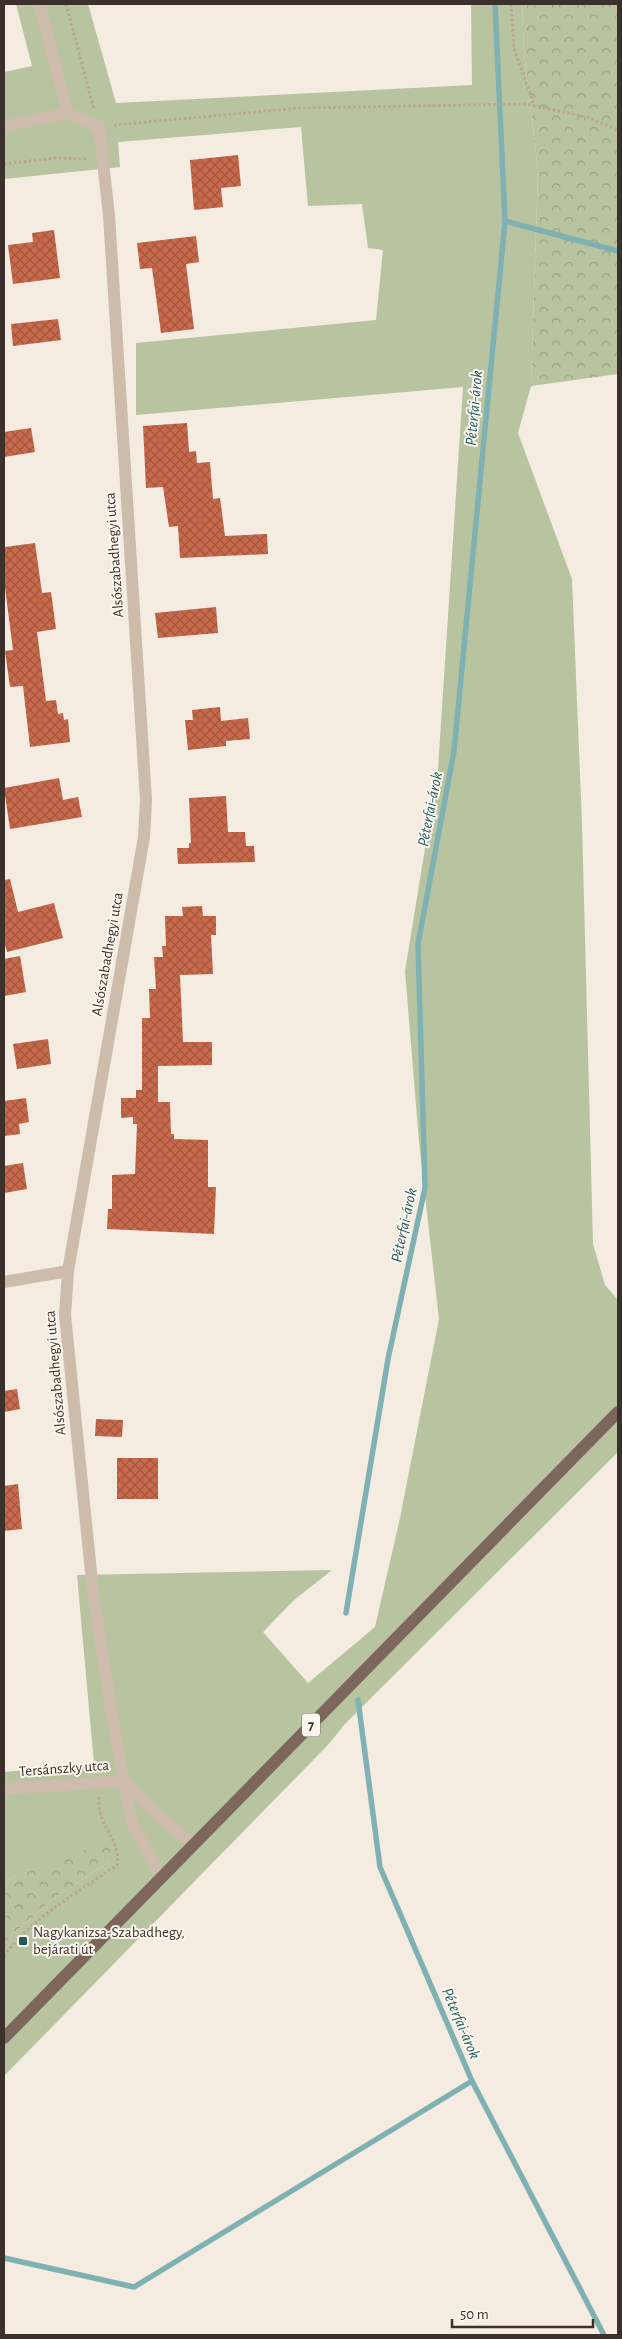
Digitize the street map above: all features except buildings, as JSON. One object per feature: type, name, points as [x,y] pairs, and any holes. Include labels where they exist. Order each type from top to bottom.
[{"type":"main road","name":"7","points":[[4,2038],[618,1412]]},
{"type":"street","points":[[39,4],[68,113]]},
{"type":"street","points":[[4,126],[68,113],[98,127]]},
{"type":"street","name":"Alsószabadhegyi utca","points":[[98,127],[110,215],[146,818],[68,1271],[65,1315],[93,1592],[112,1716],[126,1781],[131,1820],[161,1877]]},
{"type":"street","points":[[4,1282],[68,1271]]},
{"type":"street","name":"Alsószabadhegyi utca","points":[[126,1781],[150,1809],[193,1844]]},
{"type":"street","name":"Tersánszky utca","points":[[4,1789],[126,1781]]},
{"type":"path","points":[[66,4],[98,127],[299,108],[526,104],[588,117],[618,130]]},
{"type":"path","points":[[511,4],[514,48],[534,106]]},
{"type":"path","points":[[4,164],[55,158],[80,158],[104,161]]},
{"type":"path","points":[[4,1956],[14,1942],[48,1913],[117,1865],[116,1846],[101,1814],[97,1782]]},
{"type":"green space","points":[[16,4],[88,4],[116,103],[472,85],[471,4],[522,4],[524,53],[538,170],[531,386],[518,433],[572,579],[582,824],[593,1244],[605,1285],[618,1300],[618,1452],[345,1724],[327,1746],[4,2076],[4,1942],[53,1899],[110,1861],[103,1844],[4,1881],[4,1772],[94,1764],[77,1575],[332,1570],[293,1601],[263,1632],[308,1683],[375,1627],[400,1518],[439,1319],[419,1142],[405,971],[438,769],[463,387],[136,415],[136,343],[376,320],[383,250],[368,248],[362,204],[308,206],[301,127],[118,142],[120,167],[4,179],[4,72],[32,66]]},
{"type":"green space","points":[[522,4],[618,4],[618,374],[531,386],[538,170],[524,53]]},
{"type":"green space","points":[[103,1843],[111,1851],[110,1861],[53,1899],[4,1942],[4,1881]]},
{"type":"waterway","name":"Péterfai-árok","points":[[346,1613],[388,1359],[425,1188],[418,944],[454,751],[505,221],[495,4]]},
{"type":"waterway","points":[[505,221],[618,251]]},
{"type":"waterway","name":"Péterfai-árok","points":[[358,1700],[380,1867],[472,2081],[604,2335]]},
{"type":"waterway","points":[[4,2258],[134,2287],[472,2081]]},
{"type":"place","name":"Nagykanizsa-Szabadhegy, bejárati út","points":[[23,1941]]}]
